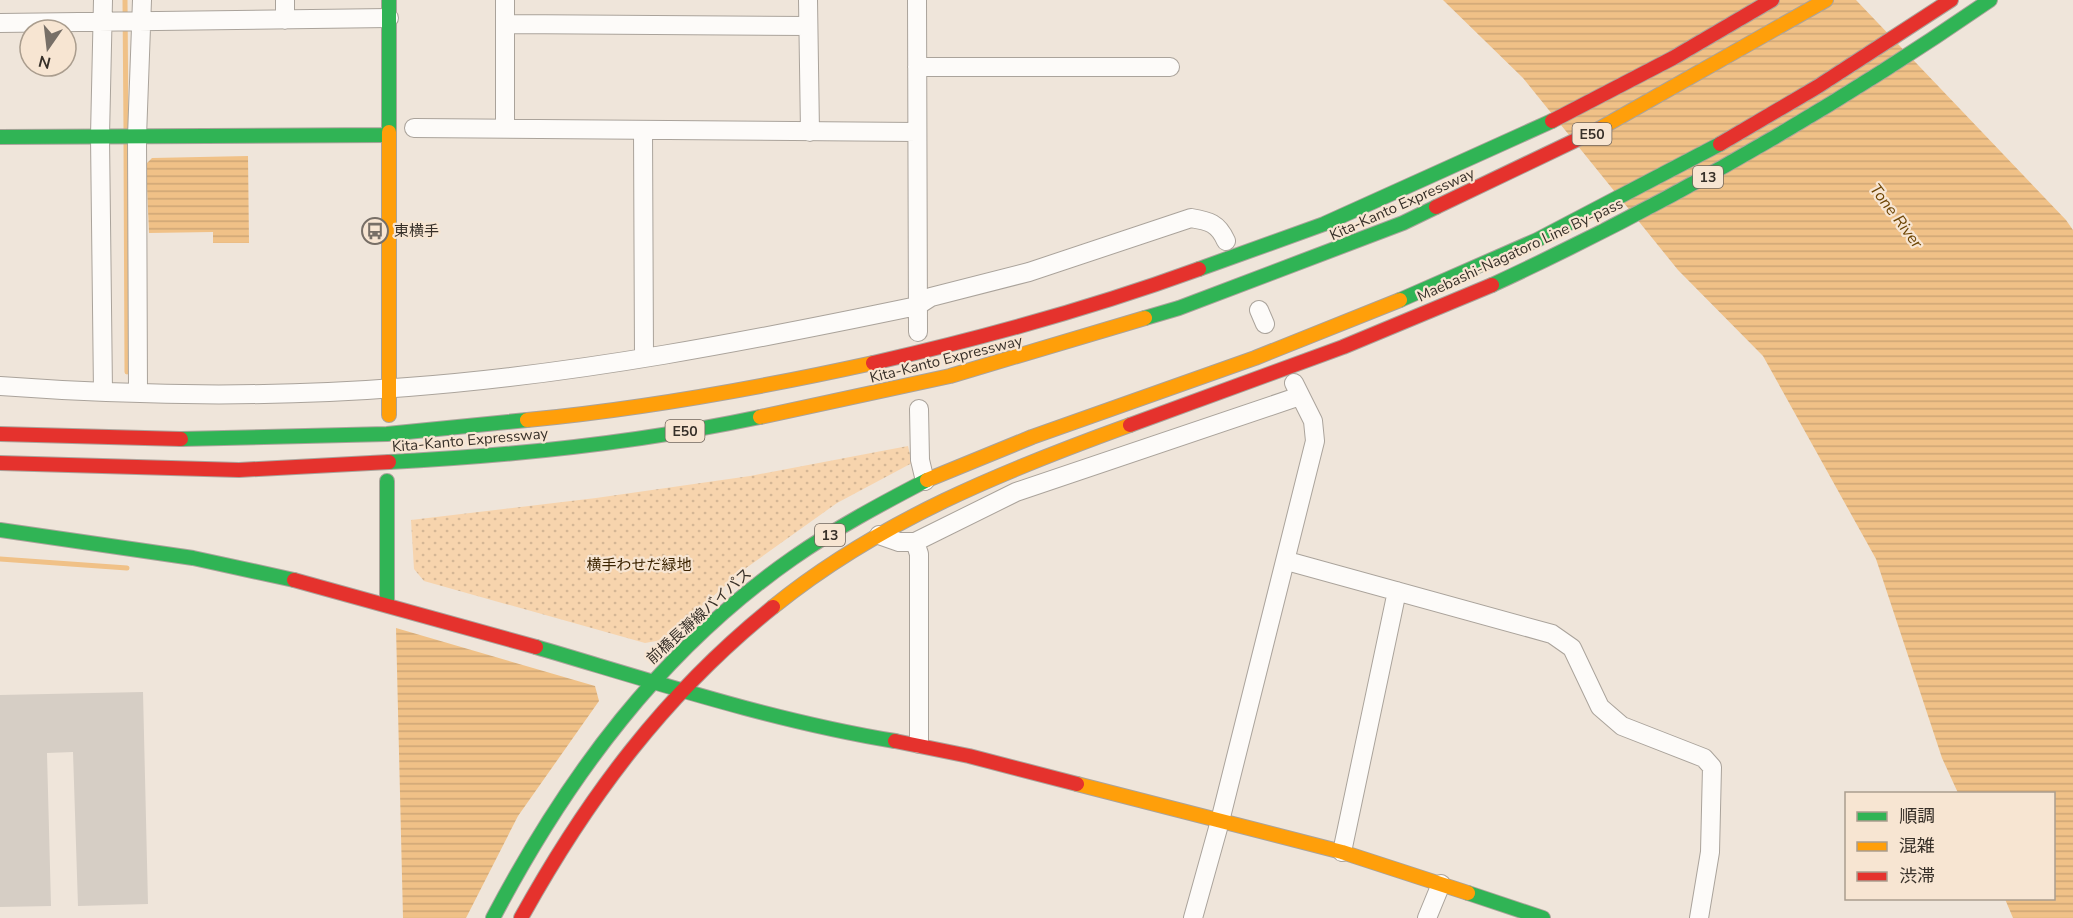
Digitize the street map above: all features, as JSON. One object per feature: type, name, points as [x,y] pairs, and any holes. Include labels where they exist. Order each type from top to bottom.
[{"type":"main road","name":"Kita-Kanto Expressway","points":[[0,434],[161,442],[350,438],[450,430],[631,411],[840,373],[955,345],[1133,295],[1326,224],[1442,174],[1551,122],[1651,70],[1772,0]]},
{"type":"main road","name":"Kita-Kanto Expressway","points":[[0,463],[76,469],[251,470],[455,459],[634,439],[846,401],[1012,360],[1164,314],[1346,247],[1452,202],[1666,96],[1826,0]]},
{"type":"main road","name":"Maebashi-Nagatoro Line By-pass","points":[[925,481],[1020,441],[1211,374],[1392,304],[1494,260],[1701,156],[1828,83],[1951,0]]},
{"type":"main road","name":"Maebashi-Nagatoro Line By-pass","points":[[879,535],[924,508],[1030,461],[1407,321],[1501,280],[1713,174],[1940,35],[1990,0]]},
{"type":"main road","points":[[389,9],[389,415]]},
{"type":"main road","points":[[0,137],[388,135]]},
{"type":"main road","points":[[387,481],[387,604]]},
{"type":"main road","name":"前橋長瀞線バイパス","points":[[493,918],[538,833],[578,774],[652,680],[660,666],[750,591],[861,514],[925,481]]},
{"type":"main road","points":[[0,530],[148,539],[250,556]]},
{"type":"main road","points":[[0,530],[179,556],[258,571],[387,604],[683,690],[824,728],[919,744]]},
{"type":"main road","name":"13","points":[[521,918],[567,834],[630,750],[683,690],[702,678],[775,606],[819,573],[879,535]]},
{"type":"main road","points":[[660,666],[702,678]]},
{"type":"main road","points":[[808,708],[919,744],[1342,852],[1544,918]]},
{"type":"street","points":[[103,0],[106,20],[103,392]]},
{"type":"street","points":[[138,393],[135,137],[137,20],[142,0]]},
{"type":"street","points":[[285,0],[285,20]]},
{"type":"street","points":[[505,0],[505,128]]},
{"type":"street","points":[[808,0],[810,132]]},
{"type":"street","points":[[917,0],[918,332]]},
{"type":"street","points":[[0,22],[285,20],[389,9]]},
{"type":"street","points":[[506,24],[808,26]]},
{"type":"street","points":[[917,67],[1170,67]]},
{"type":"street","points":[[414,128],[917,132]]},
{"type":"street","points":[[643,130],[644,358]]},
{"type":"street","points":[[0,386],[208,395],[388,388],[549,372],[792,332],[917,306],[931,297],[1029,272],[1191,218],[1211,221],[1221,229],[1226,241]]},
{"type":"street","points":[[879,535],[899,542],[915,542],[1016,492],[1297,389],[1313,421],[1315,441],[1287,561],[1220,821],[1192,918]]},
{"type":"street","points":[[919,409],[920,460],[925,481]]},
{"type":"street","points":[[915,542],[919,554],[919,744]]},
{"type":"street","points":[[1287,561],[1552,634],[1572,648],[1600,707],[1622,726],[1704,758],[1712,767],[1710,852],[1699,918]]},
{"type":"street","points":[[1342,852],[1396,591]]},
{"type":"street","points":[[1427,918],[1441,884]]},
{"type":"green space","name":"横手わせだ緑地","points":[[908,446],[912,463],[837,503],[746,568],[662,640],[645,643],[424,581],[414,569],[411,520],[596,498],[750,476]]},
{"type":"water","name":"Tone River","points":[[1443,0],[1856,0],[2073,230],[2073,918],[2013,918],[2005,900],[2055,900],[2055,792],[1958,792],[1942,758],[1876,559],[1763,356],[1678,270],[1523,78]]},
{"type":"water","points":[[248,156],[249,243],[213,243],[213,232],[149,233],[146,164],[152,158]]},
{"type":"water","points":[[396,628],[595,686],[599,701],[518,816],[466,918],[403,918]]},
{"type":"building","points":[[143,692],[148,904],[78,906],[73,752],[47,753],[51,906],[0,907],[0,695]]},
{"type":"waterway","points":[[125,0],[126,131]]},
{"type":"waterway","points":[[126,143],[127,372]]},
{"type":"waterway","points":[[0,559],[127,568]]},
{"type":"traffic: fast","points":[[389,0],[389,132]]},
{"type":"traffic: fast","points":[[1492,285],[1621,222],[1747,153],[1870,79],[1990,0]]},
{"type":"traffic: fast","points":[[1199,269],[1324,224],[1552,121]]},
{"type":"traffic: fast","points":[[0,137],[388,135]]},
{"type":"traffic: fast","points":[[1400,300],[1537,240],[1720,144]]},
{"type":"traffic: fast","points":[[1145,318],[1179,308],[1403,223],[1436,207]]},
{"type":"traffic: fast","points":[[389,462],[576,447],[669,434],[760,417]]},
{"type":"traffic: fast","points":[[181,439],[387,434],[527,420]]},
{"type":"traffic: fast","points":[[493,918],[553,815],[586,766],[621,720],[701,633],[745,594],[809,547],[842,526],[927,480]]},
{"type":"traffic: fast","points":[[387,481],[387,604]]},
{"type":"traffic: fast","points":[[0,530],[193,558],[294,580]]},
{"type":"traffic: fast","points":[[536,647],[759,712],[895,741]]},
{"type":"traffic: fast","points":[[1468,893],[1543,918]]},
{"type":"traffic: slow","points":[[1599,129],[1826,0]]},
{"type":"traffic: slow","points":[[389,132],[389,415]]},
{"type":"traffic: slow","points":[[927,480],[1032,437],[1255,358],[1400,300]]},
{"type":"traffic: slow","points":[[760,417],[950,376],[1145,318]]},
{"type":"traffic: slow","points":[[527,420],[701,397],[873,363]]},
{"type":"traffic: slow","points":[[773,607],[814,576],[856,549],[944,501],[989,480],[1130,425]]},
{"type":"traffic: slow","points":[[1077,784],[1342,852],[1468,893]]},
{"type":"traffic: jam","points":[[1552,121],[1673,58],[1772,0]]},
{"type":"traffic: jam","points":[[1720,144],[1817,87],[1951,0]]},
{"type":"traffic: jam","points":[[1436,207],[1599,129]]},
{"type":"traffic: jam","points":[[873,363],[1037,321],[1118,297],[1199,269]]},
{"type":"traffic: jam","points":[[1130,425],[1343,347],[1492,285]]},
{"type":"traffic: jam","points":[[0,434],[181,439]]},
{"type":"traffic: jam","points":[[0,463],[239,470],[389,462]]},
{"type":"traffic: jam","points":[[294,580],[536,647]]},
{"type":"traffic: jam","points":[[521,918],[573,831],[632,750],[697,675],[773,607]]},
{"type":"traffic: jam","points":[[895,741],[969,756],[1077,784]]},
{"type":"place","name":"東横手","points":[[375,231]]}]
